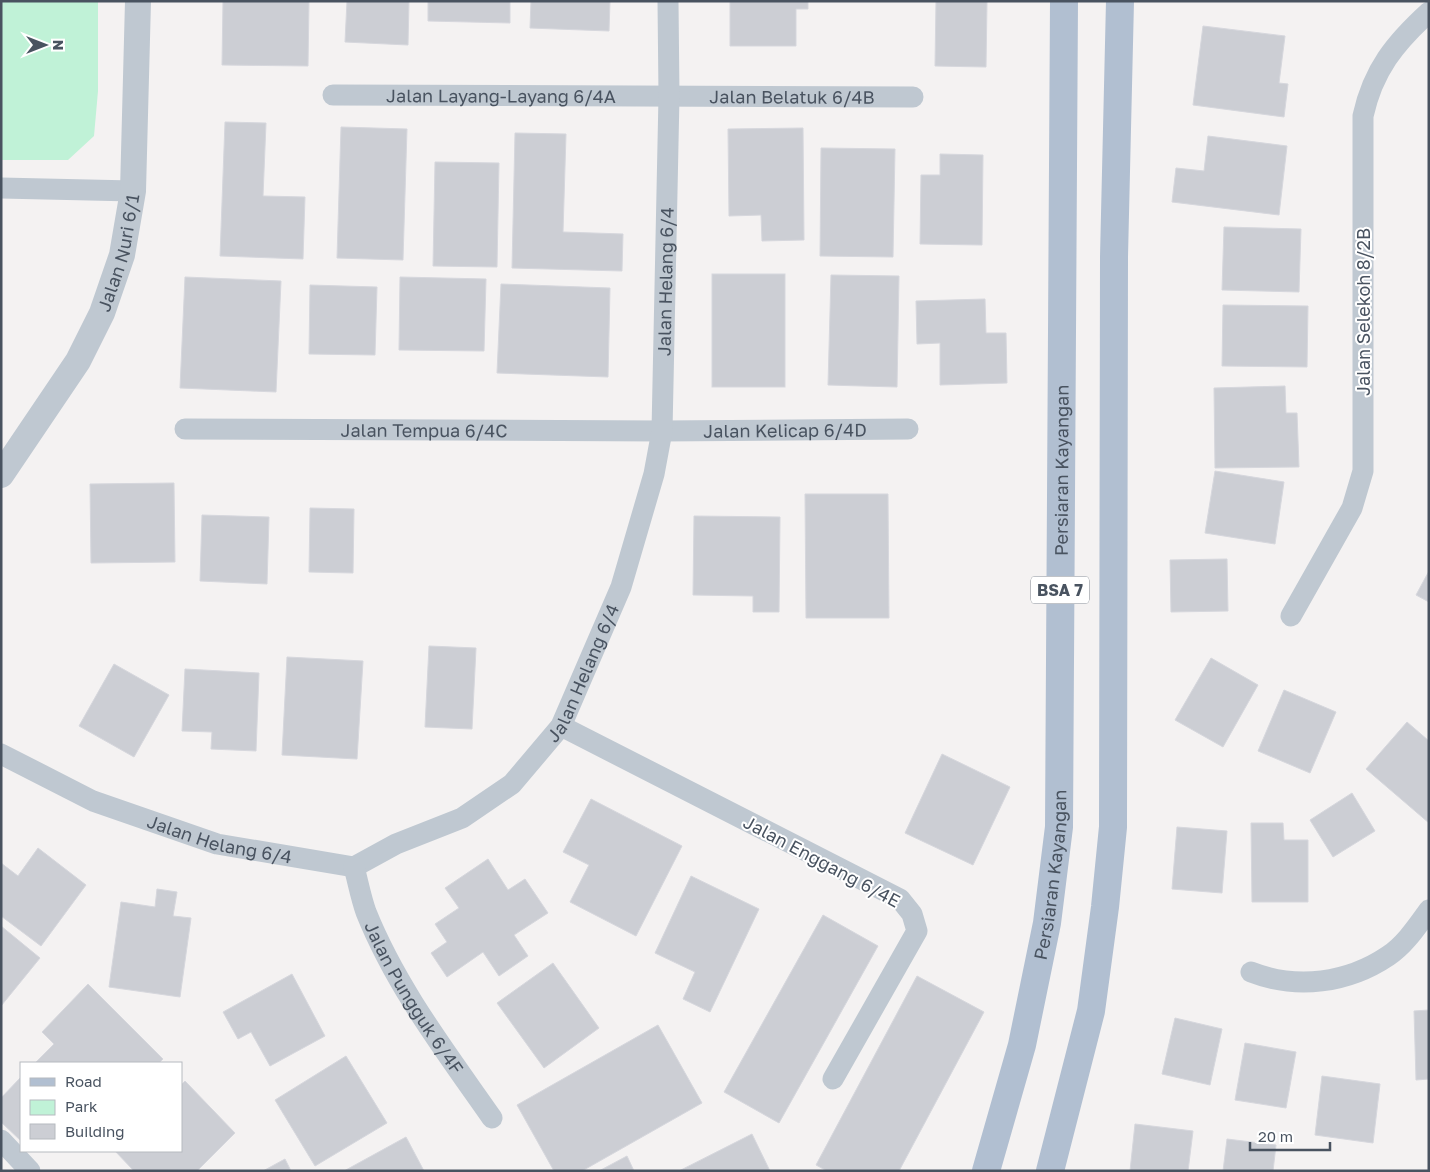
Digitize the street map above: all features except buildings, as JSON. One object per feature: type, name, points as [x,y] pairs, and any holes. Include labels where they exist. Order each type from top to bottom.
[{"type":"main road","points":[[1057,1],[1064,40]]},
{"type":"main road","name":"Persiaran Kayangan","points":[[986,1171],[1022,1045],[1047,922],[1059,827],[1064,1]]},
{"type":"main road","name":"BSA 7","points":[[1050,1171],[1091,1011],[1105,907],[1113,827],[1114,256],[1120,1]]},
{"type":"main road","points":[[1064,1114],[1068,1171]]},
{"type":"street","name":"Jalan Nuri 6/1","points":[[1,475],[78,361],[102,313],[122,255],[133,191],[138,1]]},
{"type":"street","name":"Jalan Helang 6/4","points":[[1,754],[93,801],[217,844],[354,867],[396,844],[462,818],[512,784],[561,726],[621,587],[654,474],[662,431],[669,96],[668,1]]},
{"type":"street","name":"Jalan Selekoh 8/2B","points":[[1291,616],[1352,508],[1363,471],[1363,116],[1367,99],[1380,68],[1403,36],[1429,12]]},
{"type":"street","name":"Jalan Layang-Layang 6/4A","points":[[333,95],[669,96]]},
{"type":"street","name":"Jalan Belatuk 6/4B","points":[[669,96],[913,97]]},
{"type":"street","points":[[1,188],[133,191]]},
{"type":"street","name":"Jalan Tempua 6/4C","points":[[185,429],[662,431]]},
{"type":"street","name":"Jalan Kelicap 6/4D","points":[[662,431],[908,429]]},
{"type":"street","name":"Jalan Enggang 6/4E","points":[[561,726],[900,899],[912,914],[917,930],[833,1079]]},
{"type":"street","name":"Jalan Pungguk 6/4F","points":[[354,867],[366,910],[389,960],[426,1024],[492,1118]]},
{"type":"street","points":[[1251,972],[1270,980],[1294,983],[1324,981],[1353,975],[1390,956],[1429,910]]},
{"type":"street","points":[[1,1140],[30,1171]]},
{"type":"green space","points":[[1,1],[98,1],[98,91],[94,136],[68,160],[1,160]]}]
